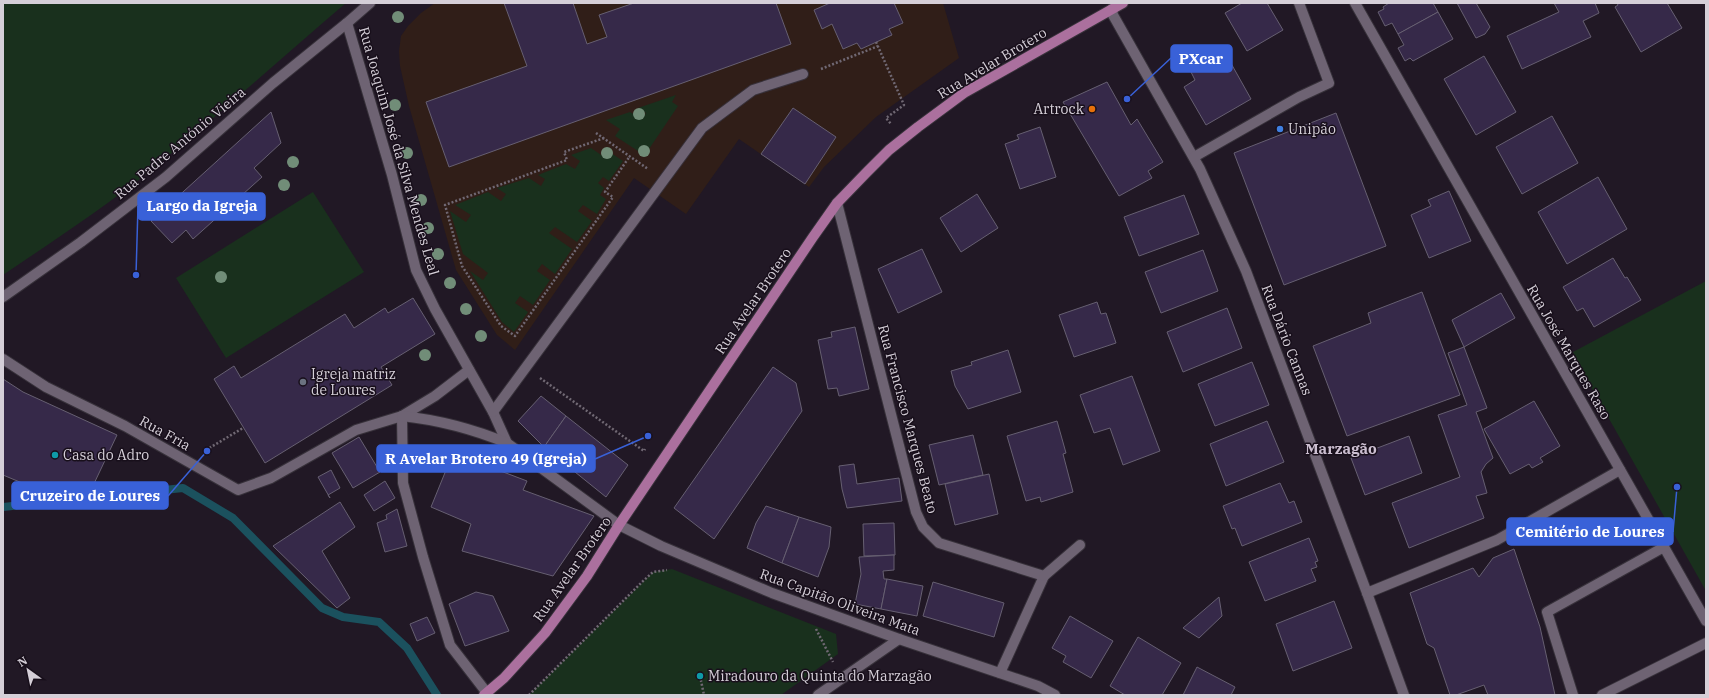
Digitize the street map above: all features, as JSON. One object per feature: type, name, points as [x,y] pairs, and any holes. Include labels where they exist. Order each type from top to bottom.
[{"type":"main road","name":"Rua Avelar Brotero","points":[[485,694],[504,678],[545,633],[587,576],[619,525],[837,203],[889,150],[964,93],[1123,3]]},
{"type":"street","name":"Rua Padre António Vieira","points":[[3,297],[81,242],[166,177],[273,83],[370,3]]},
{"type":"street","points":[[1194,157],[1299,98],[1329,83],[1299,3]]},
{"type":"street","name":"Rua José Marques Raso","points":[[1355,3],[1706,621]]},
{"type":"street","name":"Rua Dário Cannas","points":[[1112,9],[1113,15],[1194,157],[1246,271],[1368,593],[1404,695]]},
{"type":"street","name":"Rua Joaquim José da Silva Mendes Leal","points":[[347,23],[392,175],[416,270],[435,309],[492,412],[507,444]]},
{"type":"street","points":[[492,412],[702,128],[752,90],[803,74]]},
{"type":"street","name":"Rua Francisco Marques Beato","points":[[837,203],[916,512],[923,527],[939,543],[1044,576]]},
{"type":"street","name":"Rua Fria","points":[[3,359],[46,387],[124,426],[238,490],[271,478],[356,430],[402,416]]},
{"type":"street","points":[[469,370],[435,396],[402,416],[403,483],[423,557],[450,645],[485,694]]},
{"type":"street","name":"Rua Capitão Oliveira Mata","points":[[402,416],[454,424],[481,432],[507,444],[619,525],[660,546],[772,594],[1038,686],[1055,695]]},
{"type":"street","points":[[1368,593],[1497,540],[1620,470]]},
{"type":"street","points":[[1000,673],[1044,576],[1080,544]]},
{"type":"street","points":[[1573,695],[1547,612],[1664,547]]},
{"type":"street","points":[[818,695],[899,639]]},
{"type":"street","points":[[1602,695],[1706,643]]},
{"type":"path","points":[[876,42],[900,99]]},
{"type":"path","points":[[829,66],[878,46]]},
{"type":"path","points":[[596,133],[664,179]]},
{"type":"path","points":[[604,138],[564,152],[567,160],[445,205],[462,266],[501,326],[515,336],[613,197],[605,192],[630,156]]},
{"type":"path","points":[[525,367],[633,443]]},
{"type":"path","points":[[194,465],[199,454],[243,428]]},
{"type":"path","points":[[528,695],[653,572],[672,569]]},
{"type":"path","points":[[814,625],[832,659]]},
{"type":"path","points":[[700,676],[704,695]]},
{"type":"shaded area","points":[[435,3],[943,3],[959,58],[876,117],[824,167],[809,187],[739,139],[686,214],[634,178],[515,350],[497,335],[456,270],[409,106],[400,66],[399,51],[401,36],[408,26],[421,13]]},
{"type":"green space","points":[[3,3],[346,3],[201,129],[151,170],[97,211],[3,275]]},
{"type":"green space","points":[[676,95],[672,102],[678,106],[649,149],[643,145],[638,151],[615,136],[620,129],[606,120],[630,112],[642,119],[646,113],[638,108]]},
{"type":"green space","points":[[591,148],[607,159],[611,153],[623,161],[609,181],[603,177],[598,183],[604,188],[600,195],[606,199],[597,214],[583,205],[578,211],[592,221],[577,242],[555,227],[549,233],[572,249],[555,274],[542,264],[537,271],[550,280],[533,305],[520,296],[515,303],[528,312],[514,332],[502,322],[470,271],[483,280],[488,273],[463,254],[450,211],[466,222],[471,215],[455,205],[488,192],[501,201],[506,194],[497,188],[529,178],[541,186],[545,179],[538,175],[566,164],[575,169],[580,161],[571,155]]},
{"type":"green space","points":[[313,192],[364,272],[226,358],[176,278]]},
{"type":"green space","points":[[1706,281],[1706,591],[1581,369],[1573,352]]},
{"type":"green space","points":[[672,569],[836,634],[838,654],[781,695],[529,695],[653,572]]},
{"type":"building","points":[[504,3],[573,3],[587,44],[607,37],[599,15],[634,3],[776,3],[791,44],[449,167],[426,102],[527,66]]},
{"type":"building","points":[[830,3],[894,3],[903,23],[889,29],[892,35],[861,49],[857,43],[843,49],[832,24],[822,29],[814,10]]},
{"type":"building","points":[[1242,3],[1267,3],[1283,30],[1247,51],[1225,13]]},
{"type":"building","points":[[1389,3],[1433,3],[1438,12],[1398,34],[1392,23],[1385,26],[1378,12],[1384,9],[1383,7]]},
{"type":"building","points":[[1457,3],[1476,3],[1490,27],[1485,34],[1476,38]]},
{"type":"building","points":[[1554,3],[1595,3],[1599,13],[1583,21],[1591,37],[1522,69],[1507,36],[1559,12]]},
{"type":"building","points":[[1617,3],[1667,3],[1682,28],[1641,52],[1615,7],[1618,5]]},
{"type":"building","points":[[1438,12],[1453,39],[1413,61],[1410,58],[1405,61],[1398,48],[1404,45],[1398,34]]},
{"type":"building","points":[[1223,49],[1251,99],[1206,125],[1184,87],[1195,80],[1189,68]]},
{"type":"building","points":[[1484,56],[1516,112],[1476,135],[1444,79]]},
{"type":"building","points":[[1107,82],[1131,125],[1137,119],[1163,162],[1148,171],[1152,178],[1119,196],[1063,102]]},
{"type":"building","points":[[793,108],[836,137],[805,184],[761,154]]},
{"type":"building","points":[[271,112],[281,143],[254,168],[262,177],[193,239],[186,230],[172,243],[151,221]]},
{"type":"building","points":[[1336,113],[1386,246],[1284,285],[1234,153]]},
{"type":"building","points":[[1552,116],[1578,163],[1522,194],[1496,147]]},
{"type":"building","points":[[1040,127],[1056,177],[1020,189],[1005,144],[1019,139],[1017,135]]},
{"type":"building","points":[[1598,177],[1627,229],[1567,264],[1538,212]]},
{"type":"building","points":[[1449,191],[1471,241],[1429,258],[1411,215],[1431,206],[1428,200]]},
{"type":"building","points":[[977,194],[998,228],[961,252],[940,218]]},
{"type":"building","points":[[1184,195],[1199,234],[1139,256],[1124,217]]},
{"type":"building","points":[[922,249],[942,292],[898,313],[878,269]]},
{"type":"building","points":[[1203,250],[1218,291],[1161,313],[1145,272]]},
{"type":"building","points":[[1613,258],[1641,300],[1594,327],[1583,308],[1577,311],[1563,287]]},
{"type":"building","points":[[1422,292],[1460,395],[1347,436],[1313,346],[1371,323],[1368,313]]},
{"type":"building","points":[[1501,293],[1515,318],[1464,347],[1452,320]]},
{"type":"building","name":"Igreja matriz de Loures","points":[[413,298],[435,334],[381,367],[392,385],[265,463],[214,379],[234,366],[241,378],[345,314],[354,328],[385,308],[388,313]]},
{"type":"building","points":[[1097,302],[1101,314],[1106,313],[1116,343],[1074,357],[1059,315]]},
{"type":"building","points":[[1227,308],[1242,348],[1183,372],[1167,332]]},
{"type":"building","points":[[855,327],[869,389],[839,396],[837,388],[828,389],[818,340],[832,337],[831,332]]},
{"type":"building","points":[[1464,347],[1487,408],[1476,412],[1493,458],[1486,464],[1481,472],[1487,493],[1476,496],[1484,518],[1409,548],[1392,503],[1460,477],[1438,415],[1467,405],[1448,353]]},
{"type":"building","points":[[1008,350],[1021,392],[968,409],[955,386],[951,371],[972,365],[971,362]]},
{"type":"building","points":[[1252,362],[1269,405],[1215,426],[1198,384]]},
{"type":"building","points":[[773,367],[796,383],[802,411],[714,539],[674,508]]},
{"type":"building","points":[[1132,376],[1160,451],[1123,465],[1110,428],[1094,433],[1080,395]]},
{"type":"building","name":"Casa do Adro","points":[[3,379],[23,392],[117,435],[91,490],[51,495],[3,475]]},
{"type":"building","points":[[541,396],[566,416],[544,447],[518,421]]},
{"type":"building","points":[[1534,401],[1560,446],[1540,458],[1543,462],[1532,468],[1529,464],[1510,474],[1484,429]]},
{"type":"building","points":[[566,416],[628,465],[606,497],[544,447]]},
{"type":"building","points":[[1057,421],[1066,453],[1063,454],[1073,492],[1041,502],[1040,497],[1026,501],[1007,436]]},
{"type":"building","points":[[1267,421],[1284,462],[1226,486],[1210,444]]},
{"type":"building","points":[[973,435],[983,475],[939,485],[929,445]]},
{"type":"building","points":[[1409,436],[1422,473],[1365,495],[1351,458]]},
{"type":"building","points":[[359,437],[380,472],[353,488],[332,453]]},
{"type":"building","points":[[453,453],[527,481],[523,490],[594,516],[553,576],[462,551],[471,524],[431,507]]},
{"type":"building","points":[[854,464],[857,484],[899,478],[902,501],[847,508],[842,489],[839,466]]},
{"type":"building","points":[[331,470],[340,488],[328,495],[318,477]]},
{"type":"building","points":[[989,474],[998,514],[955,525],[945,484]]},
{"type":"building","points":[[385,481],[395,498],[374,511],[364,495]]},
{"type":"building","points":[[1280,483],[1289,503],[1294,501],[1302,522],[1242,546],[1235,528],[1232,529],[1223,506]]},
{"type":"building","points":[[340,502],[355,527],[322,551],[350,598],[337,608],[273,546]]},
{"type":"building","points":[[766,506],[799,517],[782,563],[747,548],[756,523]]},
{"type":"building","points":[[397,509],[407,546],[385,552],[377,523],[387,519],[386,515]]},
{"type":"building","points":[[799,517],[831,527],[829,547],[818,577],[782,563]]},
{"type":"building","points":[[894,523],[895,555],[864,556],[863,524]]},
{"type":"building","points":[[1309,538],[1318,561],[1315,562],[1317,567],[1311,569],[1316,581],[1265,601],[1249,562]]},
{"type":"building","points":[[1514,549],[1540,627],[1555,695],[1488,695],[1484,685],[1456,695],[1450,695],[1434,648],[1427,644],[1410,593],[1473,568],[1479,577],[1493,558]]},
{"type":"building","points":[[894,555],[894,570],[883,571],[884,579],[887,579],[881,609],[855,604],[861,574],[859,557]]},
{"type":"building","points":[[887,579],[923,586],[917,616],[881,609]]},
{"type":"building","points":[[933,582],[1004,603],[994,637],[923,616]]},
{"type":"building","points":[[476,592],[493,596],[509,631],[465,646],[449,604]]},
{"type":"building","points":[[1219,597],[1222,616],[1199,638],[1183,628]]},
{"type":"building","points":[[1334,601],[1352,648],[1293,671],[1276,624]]},
{"type":"building","points":[[1070,616],[1113,641],[1091,678],[1063,662],[1066,656],[1052,648]]},
{"type":"building","points":[[427,617],[435,633],[417,641],[410,624]]},
{"type":"building","points":[[1138,637],[1181,663],[1162,695],[1125,695],[1110,686]]},
{"type":"building","points":[[1197,667],[1235,687],[1231,695],[1183,695]]},
{"type":"waterway","points":[[3,507],[183,488],[233,518],[322,608],[343,617],[379,622],[407,648],[437,695]]},
{"type":"place","name":"PXcar","points":[[1127,99]]},
{"type":"place","name":"Artrock","points":[[1092,109]]},
{"type":"place","name":"Unipão","points":[[1280,129]]},
{"type":"place","name":"Largo da Igreja","points":[[136,275]]},
{"type":"place","name":"Igreja matriz de Loures","points":[[303,382]]},
{"type":"place","name":"R Avelar Brotero 49 (Igreja)","points":[[648,436]]},
{"type":"place","name":"Cruzeiro de Loures","points":[[207,451]]},
{"type":"place","name":"Casa do Adro","points":[[55,455]]},
{"type":"place","name":"Cemitério de Loures","points":[[1677,487]]},
{"type":"place","name":"Miradouro da Quinta do Marzagão","points":[[700,676]]},
{"type":"district","name":"Marzagão","points":[[1341,448]]}]
